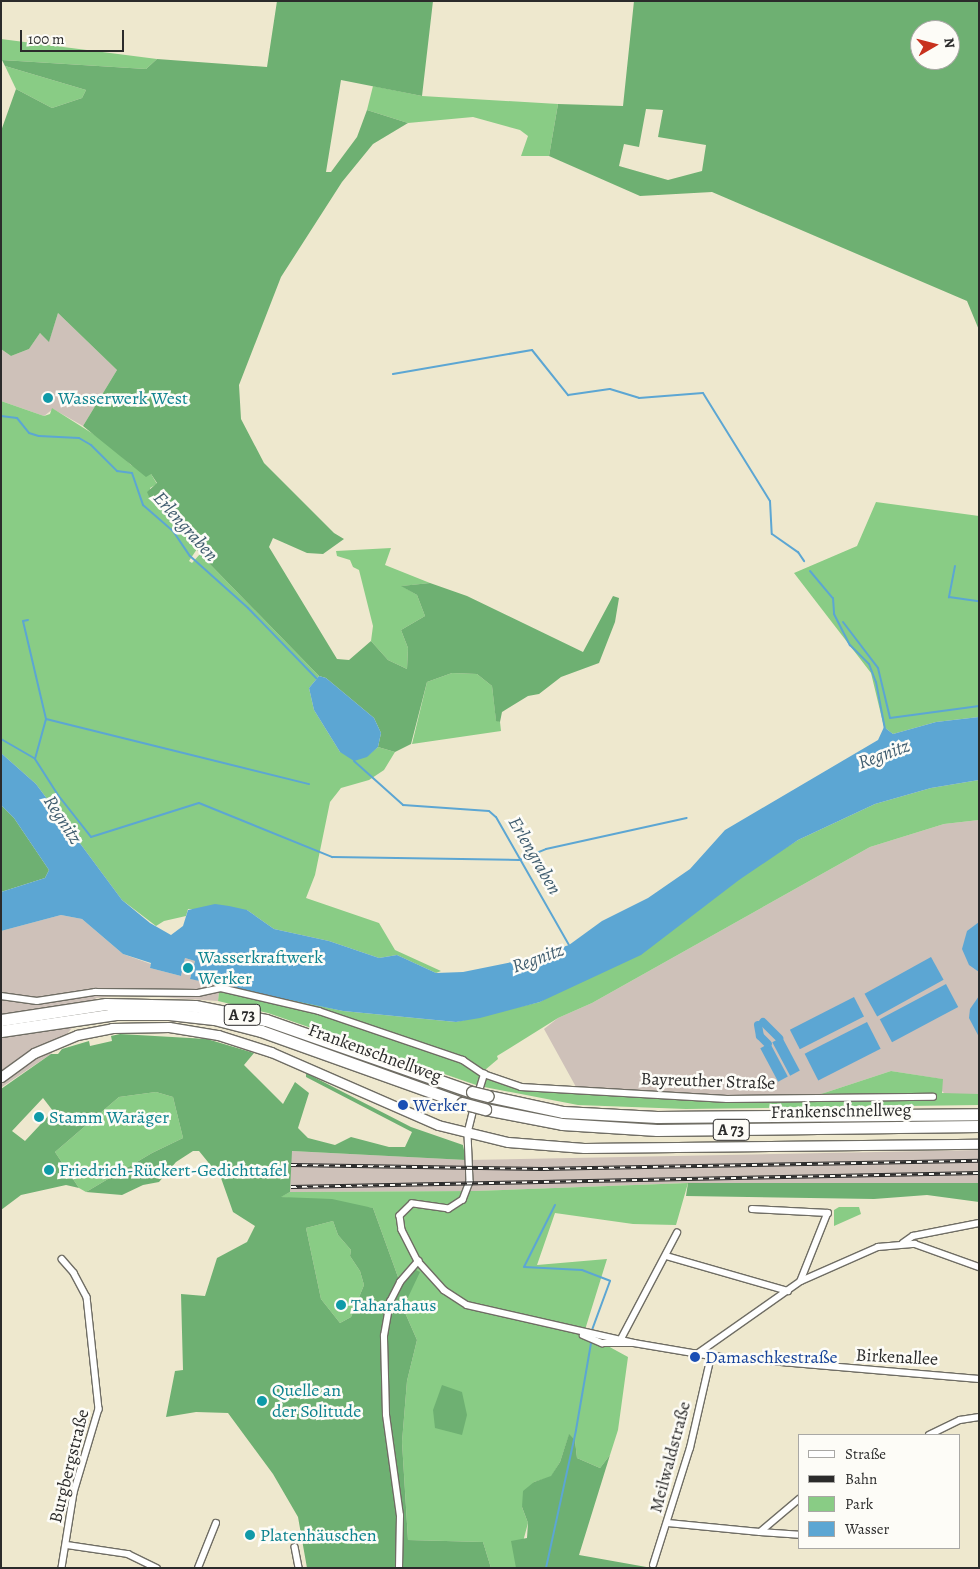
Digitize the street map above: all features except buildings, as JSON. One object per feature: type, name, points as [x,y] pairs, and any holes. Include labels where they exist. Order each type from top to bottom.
[{"type":"highway","name":"Frankenschnellweg","points":[[1,1020],[106,1004],[195,1006],[266,1020],[472,1092],[563,1112],[657,1117],[979,1114]]},
{"type":"highway","name":"Frankenschnellweg","points":[[1,1031],[116,1014],[169,1014],[214,1019],[261,1031],[462,1103],[562,1124],[657,1130],[979,1126]]},
{"type":"main road","points":[[1,1077],[44,1048],[89,1032],[138,1026],[194,1030],[271,1052],[416,1116],[468,1134],[560,1148],[979,1144]]},
{"type":"street","points":[[1,996],[37,1001],[95,992],[198,993],[221,988],[320,1012],[463,1060],[484,1074],[468,1134],[470,1182],[463,1200],[449,1208],[412,1204],[405,1207],[400,1216],[402,1230],[418,1261],[444,1290],[461,1302],[577,1332]]},
{"type":"street","name":"Bayreuther Straße","points":[[484,1074],[521,1087],[709,1098],[933,1096]]},
{"type":"street","points":[[752,1209],[828,1213],[802,1281]]},
{"type":"street","points":[[697,1354],[802,1281],[864,1252],[903,1243],[913,1236],[979,1223]]},
{"type":"street","points":[[621,1339],[677,1233]]},
{"type":"street","points":[[903,1243],[924,1247],[979,1267]]},
{"type":"street","points":[[666,1256],[788,1291]]},
{"type":"street","name":"Burgbergstraße","points":[[62,1259],[74,1273],[87,1297],[99,1409],[74,1494],[62,1568]]},
{"type":"street","points":[[399,1568],[400,1516],[386,1415],[384,1336],[390,1302],[400,1282],[418,1261]]},
{"type":"street","name":"Birkenallee","points":[[577,1332],[711,1356],[979,1379]]},
{"type":"street","name":"Birkenallee","points":[[577,1332],[602,1343],[634,1343]]},
{"type":"street","name":"Meilwaldstraße","points":[[653,1565],[668,1523],[690,1448],[711,1356]]},
{"type":"street","points":[[931,1434],[960,1420],[979,1417]]},
{"type":"street","points":[[760,1532],[798,1500]]},
{"type":"street","points":[[198,1568],[216,1523]]},
{"type":"street","points":[[668,1523],[798,1535]]},
{"type":"street","points":[[67,1545],[128,1554],[157,1568]]},
{"type":"street","points":[[295,1547],[299,1568]]},
{"type":"shaded area","points":[[58,313],[117,370],[83,426],[53,409],[44,416],[1,401],[1,349],[11,356],[29,349],[40,333],[49,341]]},
{"type":"shaded area","points":[[979,820],[979,1094],[945,1094],[940,1089],[942,1079],[891,1071],[815,1096],[717,1096],[576,1087],[544,1029],[558,1018],[592,1003],[870,847],[944,824]]},
{"type":"shaded area","points":[[61,915],[82,919],[123,954],[151,964],[150,968],[181,976],[185,958],[195,961],[190,979],[220,984],[218,1001],[130,995],[96,998],[51,1054],[2,1087],[1,931]]},
{"type":"shaded area","points":[[979,1150],[979,1183],[688,1183],[475,1191],[290,1192],[291,1151],[466,1160]]},
{"type":"green space","points":[[277,1],[433,1],[422,96],[341,80],[326,172],[331,172],[357,137],[367,110],[408,123],[373,144],[342,182],[281,277],[239,385],[241,419],[264,463],[334,533],[344,539],[323,554],[307,553],[273,538],[269,547],[337,659],[349,660],[371,641],[388,660],[407,669],[408,648],[401,630],[425,616],[417,595],[401,586],[430,583],[467,596],[583,652],[613,596],[619,598],[615,622],[599,663],[561,677],[539,694],[528,696],[502,712],[500,722],[496,721],[492,686],[477,674],[452,673],[427,682],[411,744],[395,752],[378,747],[381,733],[374,718],[326,678],[319,676],[200,554],[173,516],[150,499],[147,492],[157,483],[151,474],[146,477],[83,426],[117,370],[58,313],[49,342],[40,333],[29,349],[11,356],[1,349],[1,131],[16,89],[52,108],[82,98],[86,90],[5,66],[2,60],[146,69],[157,59],[267,67]]},
{"type":"green space","points":[[634,1],[979,1],[979,330],[967,301],[712,192],[640,196],[549,156],[558,104],[623,106]],"holes":[[[646,109],[663,110],[658,137],[706,145],[702,171],[668,180],[619,166],[624,144],[639,147]]]},
{"type":"green space","points":[[1,39],[157,59],[146,69],[2,60]]},
{"type":"green space","points":[[5,66],[86,90],[82,98],[52,108],[16,89]]},
{"type":"green space","points":[[373,86],[422,96],[558,104],[549,156],[521,156],[528,136],[520,130],[473,117],[408,123],[367,110]]},
{"type":"green space","points":[[1,401],[44,416],[50,414],[52,408],[106,442],[131,465],[151,474],[157,484],[150,488],[155,505],[173,516],[197,549],[189,561],[192,563],[200,554],[319,676],[309,688],[314,710],[340,752],[367,756],[378,747],[395,752],[384,770],[369,780],[341,788],[330,802],[315,875],[306,898],[379,923],[395,950],[441,971],[436,973],[397,955],[379,958],[329,941],[274,929],[247,910],[188,909],[186,916],[164,921],[156,926],[122,900],[36,784],[1,753]]},
{"type":"green space","points":[[876,502],[979,516],[979,717],[936,722],[893,734],[884,727],[871,673],[794,573],[857,546]]},
{"type":"green space","points":[[391,548],[385,565],[430,583],[402,586],[417,595],[425,616],[401,630],[408,648],[407,669],[388,660],[371,641],[373,626],[359,570],[353,567],[350,560],[337,556],[336,551]]},
{"type":"green space","points":[[452,673],[477,674],[492,686],[496,720],[500,722],[501,731],[412,744],[427,682]]},
{"type":"green space","points":[[979,780],[979,820],[944,824],[870,847],[592,1003],[558,1018],[497,1056],[498,1059],[485,1070],[522,1085],[729,1096],[815,1096],[891,1071],[943,1079],[942,1093],[979,1094],[979,1105],[686,1109],[578,1105],[479,1086],[268,1013],[218,1001],[220,984],[343,1011],[456,1022],[540,1002],[798,840],[875,804],[931,788]]},
{"type":"green space","points":[[1,805],[14,818],[49,870],[45,878],[1,892]]},
{"type":"green space","points":[[120,1034],[207,1039],[254,1053],[244,1065],[283,1104],[295,1082],[309,1093],[298,1128],[308,1138],[335,1145],[351,1137],[389,1147],[405,1147],[412,1132],[306,1077],[306,1073],[411,1127],[463,1145],[466,1160],[292,1151],[290,1192],[281,1197],[332,1199],[373,1208],[398,1277],[414,1269],[420,1272],[403,1308],[417,1340],[407,1381],[402,1442],[408,1540],[483,1542],[491,1568],[307,1568],[298,1517],[273,1474],[228,1413],[196,1412],[166,1417],[175,1371],[183,1370],[181,1294],[205,1296],[217,1258],[247,1242],[255,1226],[233,1212],[221,1178],[199,1151],[193,1151],[176,1162],[159,1182],[143,1185],[122,1195],[86,1192],[152,1153],[183,1138],[173,1097],[156,1092],[119,1097],[55,1152],[79,1188],[66,1185],[21,1195],[1,1210],[1,1089],[51,1054],[58,1054],[62,1049],[89,1041],[90,1046],[112,1041],[111,1036]],"holes":[[[43,1098],[53,1111],[25,1141],[12,1131]],[[333,1221],[338,1235],[351,1250],[350,1256],[360,1271],[364,1285],[351,1317],[340,1323],[321,1299],[306,1228]]]},
{"type":"green space","points":[[156,1092],[173,1097],[183,1138],[152,1153],[86,1192],[79,1188],[55,1152],[119,1097]]},
{"type":"green space","points":[[688,1183],[676,1225],[633,1224],[555,1213],[537,1265],[607,1259],[584,1333],[628,1357],[618,1430],[610,1455],[600,1468],[577,1458],[575,1440],[569,1435],[560,1462],[551,1477],[534,1482],[522,1507],[528,1523],[516,1568],[491,1568],[483,1542],[408,1540],[402,1442],[407,1381],[417,1340],[403,1308],[414,1269],[398,1277],[373,1208],[280,1197],[290,1192],[475,1191]]},
{"type":"green space","points":[[688,1183],[979,1183],[979,1202],[927,1195],[874,1199],[686,1196]]},
{"type":"green space","points":[[839,1207],[859,1207],[861,1214],[834,1226],[834,1210]]},
{"type":"green space","points":[[333,1221],[338,1235],[351,1250],[350,1256],[360,1271],[364,1285],[351,1317],[340,1323],[321,1299],[306,1228]]},
{"type":"green space","points":[[442,1385],[462,1392],[467,1415],[462,1435],[435,1428],[433,1410]]},
{"type":"green space","points":[[569,1434],[575,1440],[577,1458],[600,1468],[610,1455],[579,1555],[652,1568],[516,1568],[511,1541],[527,1538],[528,1523],[522,1507],[523,1491],[534,1482],[551,1476],[560,1462]]},
{"type":"water","points":[[319,676],[326,678],[374,718],[381,733],[378,747],[367,757],[354,761],[340,752],[314,710],[309,688]]},
{"type":"water","name":"Regnitz","points":[[979,717],[979,780],[931,788],[875,804],[798,840],[739,880],[641,955],[540,1002],[480,1018],[456,1022],[343,1011],[190,979],[195,961],[185,958],[181,976],[150,968],[151,963],[123,954],[82,919],[61,915],[1,931],[1,892],[45,878],[49,870],[14,818],[1,805],[1,753],[36,784],[122,900],[150,923],[171,935],[183,926],[188,910],[215,904],[229,906],[247,910],[274,929],[329,941],[379,958],[397,955],[436,973],[463,972],[522,960],[569,945],[602,921],[648,898],[690,869],[725,830],[878,740],[884,727],[893,734],[936,722]]},
{"type":"water","points":[[979,922],[979,972],[969,965],[962,949],[967,931]]},
{"type":"water","points":[[931,957],[944,980],[877,1017],[865,994]]},
{"type":"water","points":[[946,984],[958,1007],[892,1042],[880,1019]]},
{"type":"water","points":[[979,996],[979,1037],[969,1018],[970,1009]]},
{"type":"water","points":[[854,997],[864,1017],[800,1049],[790,1030]]},
{"type":"water","points":[[867,1022],[881,1049],[818,1081],[805,1054]]},
{"type":"water","points":[[782,1037],[800,1071],[790,1076],[772,1042]]},
{"type":"water","points":[[770,1043],[788,1077],[778,1082],[760,1048]]},
{"type":"waterway","points":[[393,374],[532,350],[568,395],[610,389],[639,398],[703,393],[770,501],[772,534],[798,552],[804,561]]},
{"type":"waterway","name":"Erlengraben","points":[[1,416],[17,418],[29,433],[39,436],[79,438],[91,445],[117,471],[132,473],[143,505],[173,531],[190,556],[248,608],[316,678]]},
{"type":"waterway","points":[[955,566],[949,597],[979,601]]},
{"type":"waterway","points":[[810,571],[833,598],[834,614],[850,645],[869,664],[876,682],[885,729]]},
{"type":"waterway","name":"Regnitz","points":[[28,620],[23,621],[46,719],[35,759],[58,795],[91,837],[199,803],[332,857],[519,860],[546,849],[687,818]]},
{"type":"waterway","points":[[843,622],[878,668],[890,718],[979,706]]},
{"type":"waterway","points":[[46,719],[309,784]]},
{"type":"waterway","points":[[1,739],[35,759]]},
{"type":"waterway","name":"Erlengraben","points":[[354,761],[403,805],[489,811],[496,817],[569,945]]},
{"type":"waterway","points":[[763,1022],[779,1038]]},
{"type":"waterway","points":[[758,1025],[760,1036],[768,1044]]},
{"type":"waterway","points":[[555,1205],[524,1267],[582,1270],[610,1281],[592,1330]]},
{"type":"waterway","points":[[546,1568],[576,1430],[591,1343]]},
{"type":"railway","points":[[291,1165],[543,1169],[979,1161]]},
{"type":"railway","points":[[291,1187],[979,1173]]},
{"type":"place","name":"Wasserwerk West","points":[[48,398]]},
{"type":"place","name":"Wasserkraftwerk Werker","points":[[188,968]]},
{"type":"place","name":"Werker","points":[[403,1105]]},
{"type":"place","name":"Stamm Waräger","points":[[39,1117]]},
{"type":"place","name":"Friedrich-Rückert-Gedichttafel","points":[[49,1170]]},
{"type":"place","name":"Taharahaus","points":[[341,1305]]},
{"type":"place","name":"Damaschkestraße","points":[[695,1357]]},
{"type":"place","name":"Quelle an der Solitude","points":[[262,1401]]},
{"type":"place","name":"Platenhäuschen","points":[[250,1535]]}]
